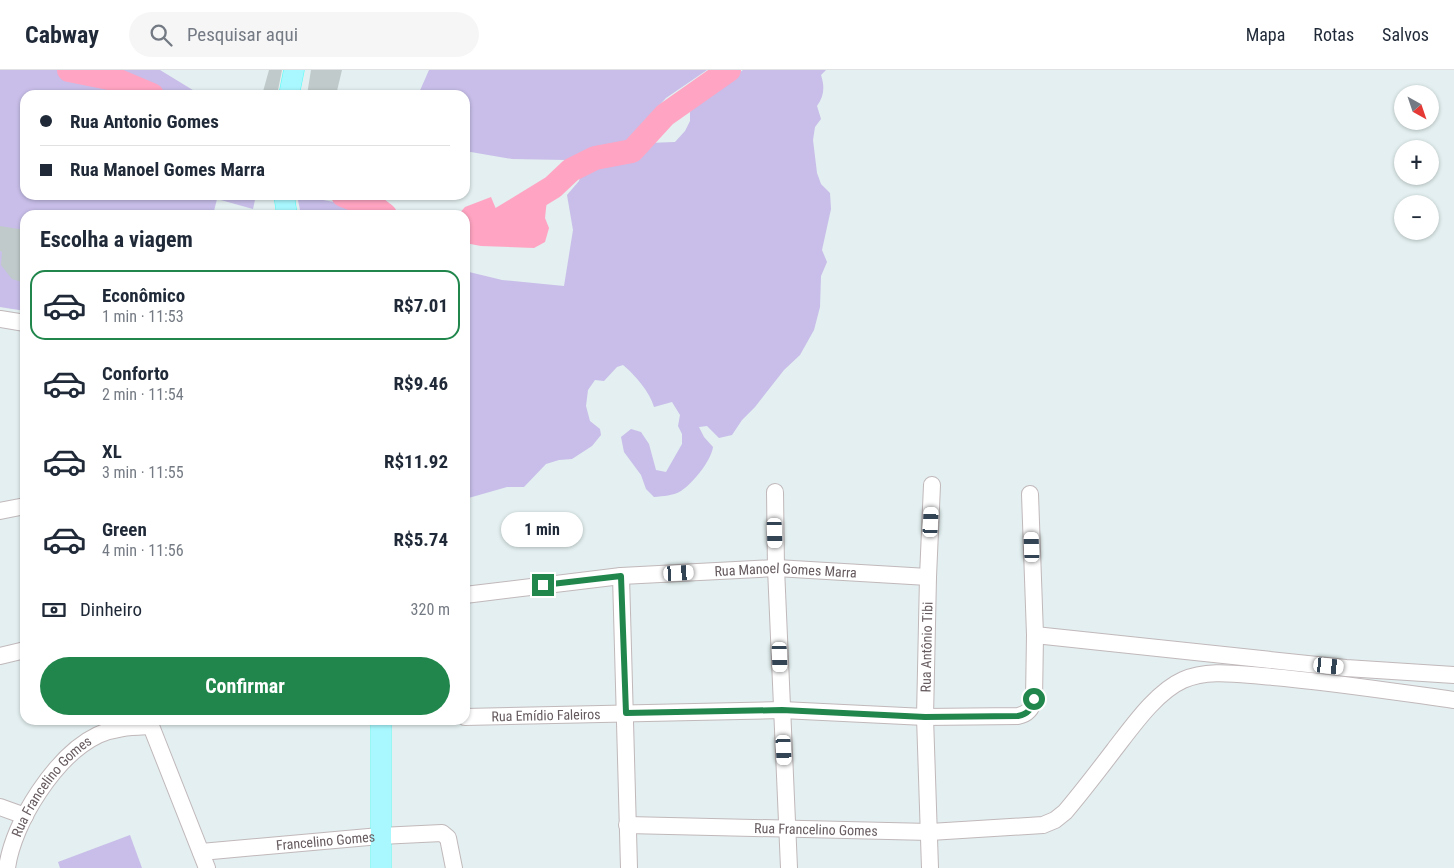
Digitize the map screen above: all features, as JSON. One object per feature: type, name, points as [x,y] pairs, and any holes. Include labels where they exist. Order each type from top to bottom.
[{"type":"main road","points":[[290,90],[294,70]]},
{"type":"main road","points":[[381,725],[381,868]]},
{"type":"street","points":[[0,319],[20,323]]},
{"type":"street","name":"Rua Antônio Tibi","points":[[930,868],[925,717],[932,485]]},
{"type":"street","points":[[775,492],[776,568],[789,868]]},
{"type":"street","points":[[1030,494],[1035,635],[1346,668],[1454,676]]},
{"type":"street","points":[[0,511],[20,507]]},
{"type":"street","name":"Rua Manoel Gomes Marra","points":[[470,594],[621,576],[776,568],[928,577]]},
{"type":"street","points":[[621,576],[629,868]]},
{"type":"street","name":"Rua Emídio Faleiros","points":[[470,717],[782,710],[925,717],[1018,716],[1028,712],[1033,705],[1035,635]]},
{"type":"street","name":"Rua Francelino Gomes","points":[[627,825],[930,832],[1043,825],[1055,820],[1065,812],[1134,724],[1169,688],[1183,679],[1202,675],[1223,673],[1290,678],[1454,700]]},
{"type":"street","name":"Rua Francelino Gomes","points":[[7,868],[24,816],[61,763],[80,746],[98,735],[118,728],[138,725]]},
{"type":"street","points":[[152,725],[207,868]]},
{"type":"street","points":[[0,807],[24,816]]},
{"type":"street","name":"Francelino Gomes","points":[[201,852],[380,836],[442,833],[448,838],[454,868]]},
{"type":"shaded area","points":[[0,70],[160,70],[193,90],[20,90],[20,200],[217,200],[214,210],[20,210],[20,310],[0,307]]},
{"type":"shaded area","points":[[429,70],[707,70],[666,98],[624,143],[566,160],[512,159],[470,152],[470,90],[420,90]]},
{"type":"shaded area","points":[[743,70],[826,70],[821,75],[823,91],[817,106],[821,119],[815,127],[813,140],[817,173],[821,184],[830,193],[831,209],[822,250],[827,262],[821,276],[820,307],[814,330],[800,355],[784,370],[755,407],[742,420],[732,435],[719,438],[707,426],[699,427],[704,437],[713,447],[712,453],[696,477],[678,493],[654,497],[646,489],[641,475],[624,452],[621,437],[631,429],[641,432],[649,444],[656,470],[666,472],[682,444],[682,434],[678,426],[680,415],[672,402],[654,407],[641,384],[623,365],[617,367],[604,381],[595,380],[588,390],[586,406],[590,421],[600,429],[601,435],[592,446],[572,459],[546,464],[524,487],[507,487],[470,498],[470,272],[502,280],[564,286],[573,230],[567,195],[579,181],[581,174],[604,164],[637,159],[648,143],[675,142],[685,131],[690,121],[690,112],[700,100]]},
{"type":"shaded area","points":[[548,190],[545,218],[549,228],[545,242],[534,248],[470,244],[470,210],[462,210],[465,207],[491,197],[496,209],[506,211],[518,209],[524,202]]},
{"type":"shaded area","points":[[221,200],[255,200],[253,209]]},
{"type":"shaded area","points":[[298,200],[323,200],[350,205],[361,210],[300,210]]},
{"type":"shaded area","points":[[130,835],[142,868],[60,868],[58,862]]},
{"type":"building","points":[[269,70],[282,70],[278,90],[263,90]]},
{"type":"building","points":[[311,70],[342,70],[337,90],[308,90]]},
{"type":"building","points":[[0,226],[20,229],[20,281],[12,279],[1,265],[2,252],[0,251]]},
{"type":"waterway","points":[[69,70],[114,79],[140,90]]},
{"type":"waterway","points":[[470,225],[494,223],[553,187],[571,170],[595,158],[632,151],[665,115],[729,70]]},
{"type":"waterway","points":[[356,200],[379,210]]},
{"type":"route","points":[[543,585],[621,576],[626,713],[782,710],[925,717],[1018,716],[1024,715],[1031,709],[1034,699]]}]
